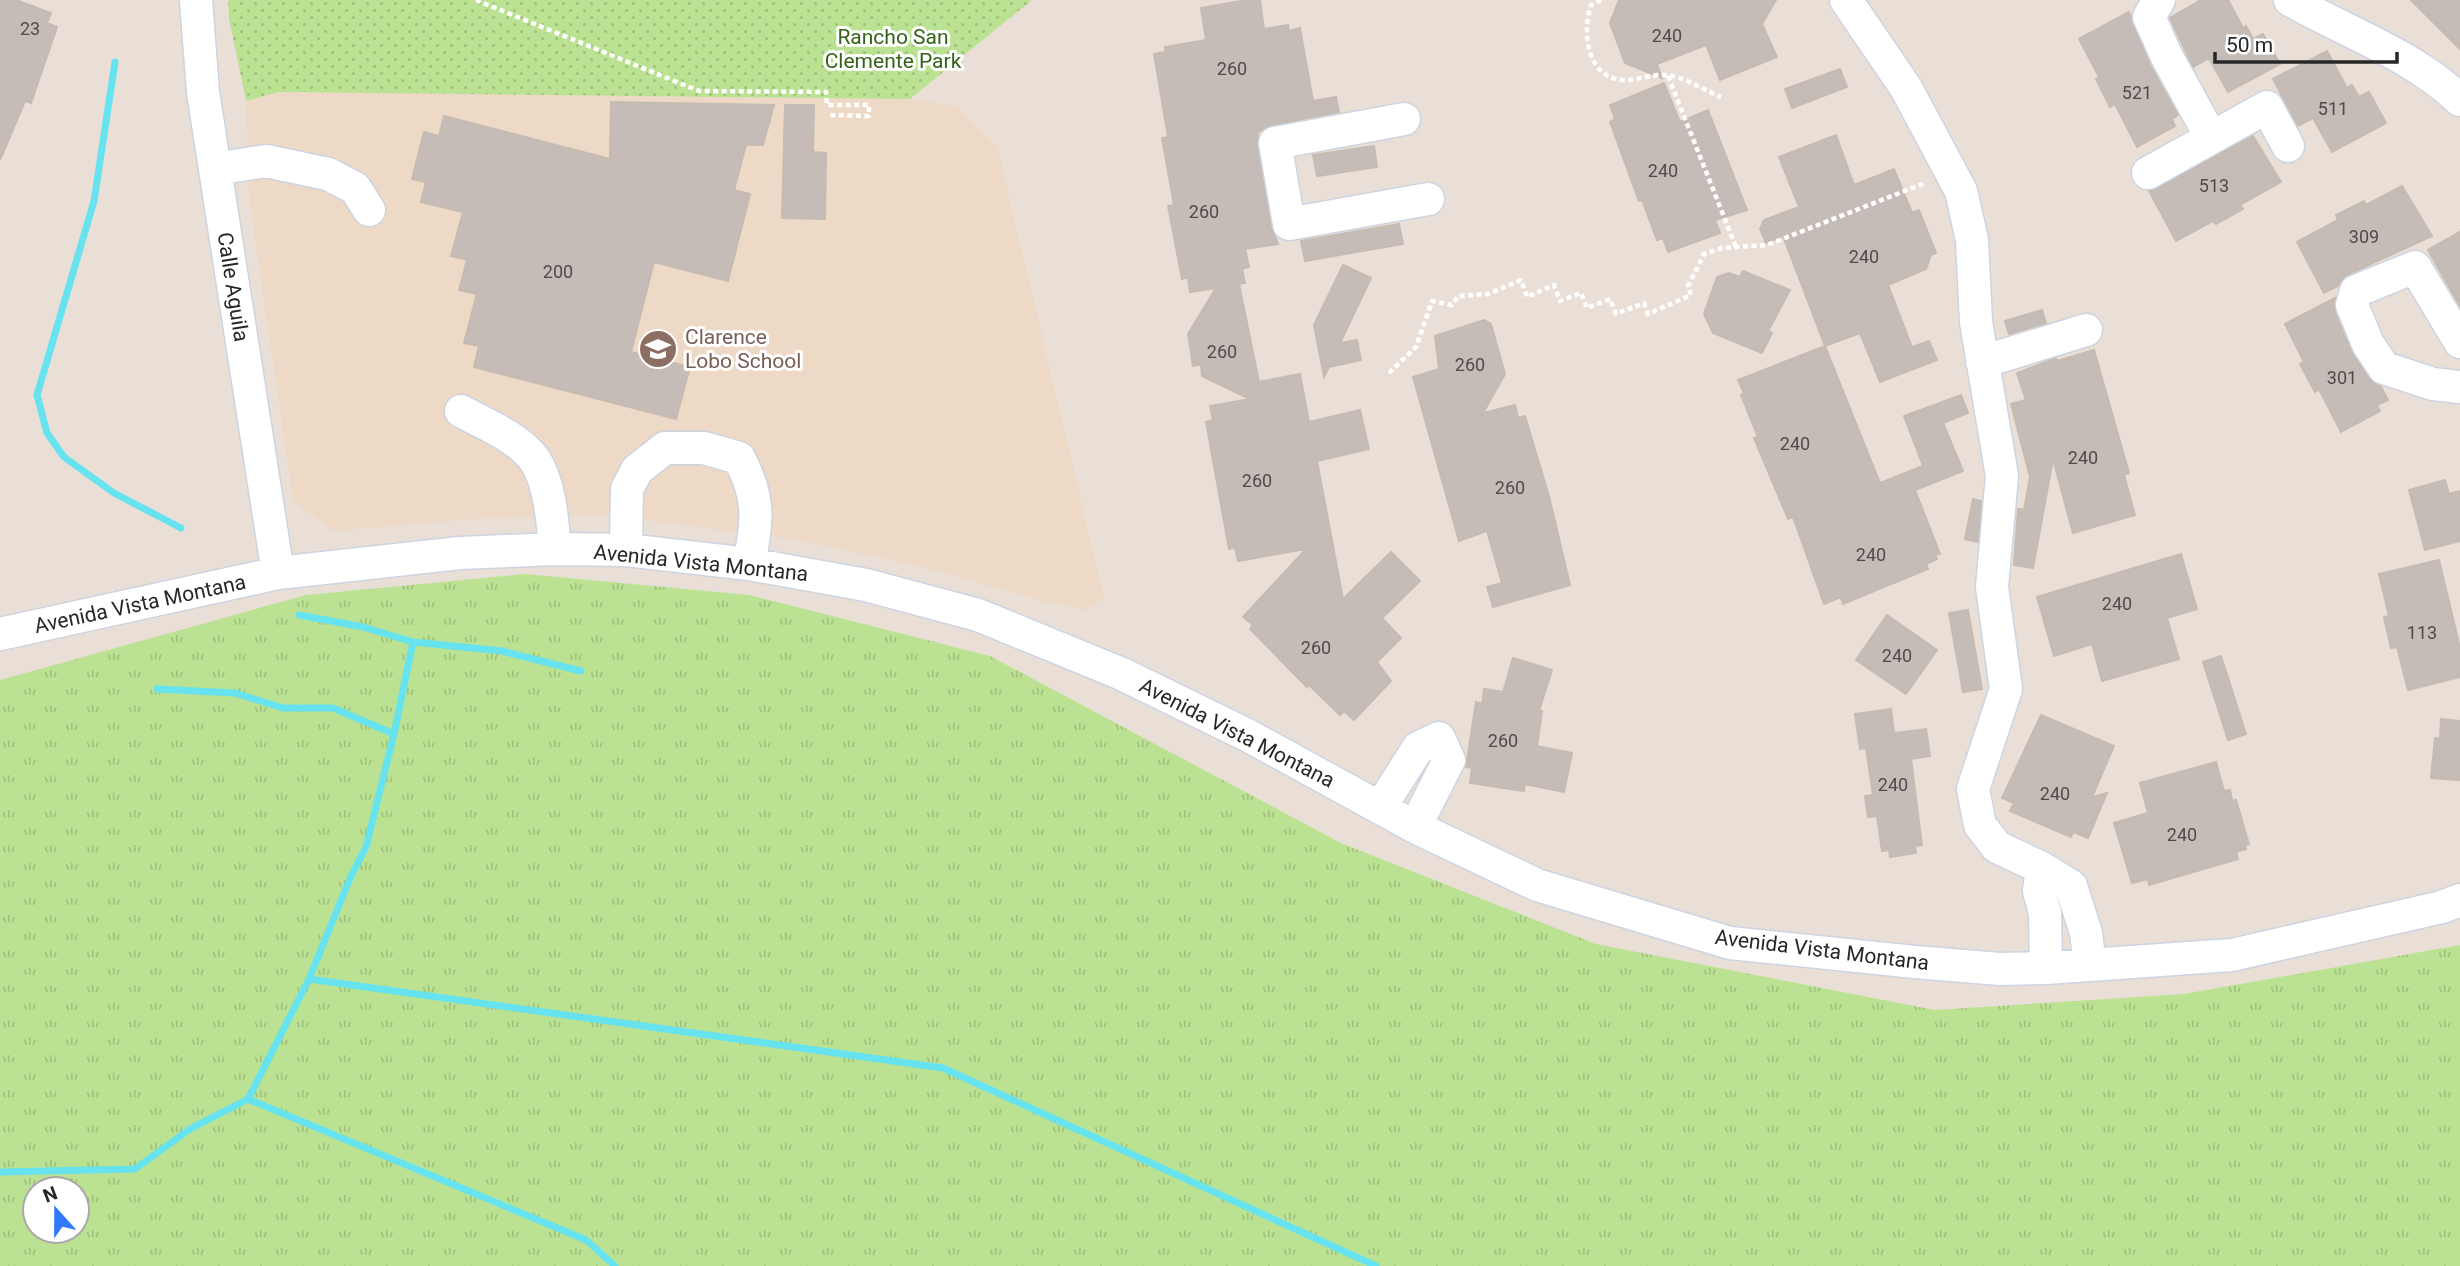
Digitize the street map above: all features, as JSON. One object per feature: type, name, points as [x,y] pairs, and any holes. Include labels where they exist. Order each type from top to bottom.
[{"type":"street","name":"Calle Aguila","points":[[196,0],[203,92],[278,573]]},
{"type":"street","points":[[1846,0],[1906,88],[1961,191],[1972,240],[1976,322],[2002,476],[1992,587],[2006,689],[1973,789],[1980,825],[1997,846],[2042,868],[2070,887],[2086,933],[2090,965]]},
{"type":"street","points":[[2159,0],[2149,17],[2167,57],[2211,137]]},
{"type":"street","points":[[2309,4],[2435,77],[2460,100]]},
{"type":"street","points":[[2148,173],[2267,107],[2288,146]]},
{"type":"street","points":[[1404,119],[1275,143],[1289,224],[1428,199]]},
{"type":"street","points":[[215,169],[266,161],[328,174],[355,188],[369,209]]},
{"type":"street","points":[[2460,342],[2415,267],[2356,291],[2352,305],[2368,344],[2384,368],[2433,384],[2460,387]]},
{"type":"street","points":[[1982,362],[2086,330]]},
{"type":"street","points":[[461,411],[515,442],[535,460],[553,512],[554,549]]},
{"type":"street","points":[[626,550],[627,489],[636,470],[665,448],[704,448],[739,458],[754,484],[757,526],[749,564]]},
{"type":"street","name":"Avenida Vista Montana","points":[[0,634],[278,573],[460,553],[554,549],[626,550],[749,564],[866,585],[978,615],[1122,674],[1247,735],[1415,827],[1537,885],[1730,943],[2000,969],[2046,968],[2232,955],[2442,907],[2460,900]]},
{"type":"street","points":[[1380,808],[1418,748],[1439,738],[1449,760],[1415,827]]},
{"type":"street","points":[[2042,868],[2039,891],[2045,913],[2046,968]]},
{"type":"path","points":[[476,0],[699,91],[826,92],[827,105],[869,105],[869,116],[829,115]]},
{"type":"path","points":[[1601,0],[1591,5],[1587,20],[1587,43],[1597,67],[1610,78],[1623,80],[1667,74],[1721,97]]},
{"type":"path","points":[[1667,74],[1737,247]]},
{"type":"path","points":[[1389,373],[1416,347],[1432,301],[1452,305],[1458,296],[1488,294],[1521,280],[1527,297],[1554,285],[1560,301],[1581,293],[1587,308],[1610,299],[1616,314],[1644,303],[1648,314],[1691,295],[1688,286],[1704,254],[1722,247],[1767,245],[1950,172]]},
{"type":"shaded area","name":"Clarence Lobo School","points":[[279,92],[910,99],[956,106],[997,146],[1104,597],[1088,610],[1046,602],[920,566],[796,540],[606,515],[485,518],[333,531],[293,501],[249,197],[246,101]]},
{"type":"green space","name":"Rancho San Clemente Park","points":[[228,0],[1032,0],[910,99],[279,92],[246,101],[229,19]]},
{"type":"green space","points":[[526,574],[749,595],[990,656],[1341,843],[1596,944],[1935,1010],[2184,994],[2460,945],[2460,1266],[0,1266],[0,680],[306,595]]},
{"type":"building","points":[[0,0],[16,0],[51,13],[47,23],[57,27],[31,103],[25,101],[0,160]]},
{"type":"building","points":[[1260,0],[1264,29],[1288,25],[1289,31],[1300,28],[1313,101],[1336,97],[1339,112],[1272,125],[1258,132],[1257,146],[1271,227],[1278,244],[1245,249],[1249,267],[1242,269],[1245,283],[1239,284],[1259,382],[1300,374],[1309,422],[1360,410],[1369,449],[1317,461],[1343,599],[1391,552],[1420,581],[1382,618],[1401,638],[1377,662],[1391,681],[1354,720],[1344,711],[1340,715],[1309,685],[1307,687],[1250,629],[1253,625],[1243,617],[1306,549],[1238,561],[1235,547],[1229,549],[1206,422],[1213,420],[1210,406],[1250,399],[1202,376],[1201,364],[1193,366],[1188,334],[1216,288],[1190,292],[1188,277],[1182,279],[1168,206],[1174,205],[1162,138],[1168,137],[1154,54],[1165,52],[1165,47],[1206,40],[1201,8]]},
{"type":"building","points":[[1619,0],[1776,0],[1762,24],[1777,57],[1720,80],[1706,45],[1657,64],[1662,78],[1625,63],[1610,23]]},
{"type":"building","points":[[2201,0],[2228,0],[2243,28],[2246,26],[2253,39],[2263,34],[2280,64],[2228,92],[2209,58],[2193,67],[2170,18]]},
{"type":"building","points":[[2411,0],[2460,0],[2460,49]]},
{"type":"building","points":[[2129,12],[2150,65],[2178,115],[2172,119],[2175,126],[2137,147],[2115,104],[2110,107],[2096,79],[2099,77],[2079,39]]},
{"type":"building","points":[[2327,51],[2347,88],[2352,85],[2359,97],[2369,92],[2386,123],[2332,152],[2313,118],[2298,126],[2273,79]]},
{"type":"building","points":[[1840,69],[1847,87],[1792,108],[1785,89]]},
{"type":"building","points":[[1664,83],[1680,122],[1708,110],[1747,210],[1715,220],[1720,233],[1668,252],[1663,238],[1657,240],[1642,200],[1639,201],[1610,122],[1615,119],[1610,105]]},
{"type":"building","points":[[611,102],[774,105],[763,145],[746,145],[734,190],[750,194],[728,281],[654,262],[631,352],[690,367],[676,419],[474,367],[479,346],[464,343],[477,294],[459,290],[467,260],[451,256],[463,212],[421,202],[426,182],[412,179],[424,132],[439,136],[444,116],[610,159]]},
{"type":"building","points":[[785,105],[814,105],[813,152],[826,153],[825,219],[782,218]]},
{"type":"building","points":[[1836,135],[1854,185],[1894,169],[1912,213],[1919,210],[1936,253],[1931,255],[1926,269],[1888,285],[1912,347],[1929,341],[1937,360],[1880,382],[1860,333],[1825,346],[1783,236],[1766,243],[1760,229],[1764,220],[1799,207],[1779,157]]},
{"type":"building","points":[[2253,136],[2281,182],[2240,205],[2243,209],[2216,224],[2213,221],[2176,241],[2149,191]]},
{"type":"building","points":[[1374,146],[1377,167],[1317,176],[1313,155]]},
{"type":"building","points":[[2402,186],[2432,236],[2349,274],[2338,286],[2324,293],[2297,242],[2338,220],[2336,215],[2364,201],[2366,205]]},
{"type":"building","points":[[1399,224],[1403,244],[1305,261],[1301,241]]},
{"type":"building","points":[[2460,232],[2460,306],[2428,250]]},
{"type":"building","points":[[1343,265],[1371,278],[1340,343],[1357,340],[1361,360],[1329,367],[1324,377],[1314,325]]},
{"type":"building","points":[[1743,271],[1790,290],[1768,331],[1772,333],[1762,353],[1713,333],[1704,314],[1717,277],[1729,273],[1740,277]]},
{"type":"building","points":[[2335,298],[2335,312],[2351,351],[2369,378],[2381,387],[2388,400],[2377,405],[2380,411],[2341,432],[2319,389],[2315,392],[2300,364],[2304,362],[2285,324]]},
{"type":"building","points":[[2042,310],[2046,323],[2009,334],[2005,321]]},
{"type":"building","points":[[1484,320],[1491,324],[1505,374],[1483,413],[1515,405],[1518,418],[1525,416],[1549,496],[1570,585],[1493,607],[1487,587],[1502,583],[1487,531],[1459,541],[1413,377],[1439,369],[1435,336]]},
{"type":"building","points":[[1825,346],[1880,483],[1923,466],[1904,416],[1961,395],[1968,413],[1943,423],[1963,471],[1915,490],[1940,554],[1935,555],[1937,559],[1926,564],[1928,569],[1843,604],[1841,597],[1824,604],[1793,517],[1788,519],[1754,438],[1758,437],[1741,395],[1744,393],[1738,380]]},
{"type":"building","points":[[2094,350],[2129,473],[2124,475],[2135,515],[2073,533],[2053,459],[2033,568],[2014,565],[2018,509],[2024,510],[2030,477],[2011,404],[2026,400],[2017,373],[2056,358],[2057,361]]},
{"type":"building","points":[[2445,480],[2449,494],[2460,491],[2460,541],[2425,550],[2409,490]]},
{"type":"building","points":[[1973,499],[1981,501],[1978,542],[1965,539]]},
{"type":"building","points":[[2181,554],[2197,609],[2167,618],[2179,659],[2102,681],[2092,644],[2054,656],[2037,597]]},
{"type":"building","points":[[2439,560],[2460,648],[2460,677],[2408,690],[2397,647],[2391,648],[2384,617],[2389,616],[2379,574]]},
{"type":"building","points":[[1968,610],[1982,689],[1963,692],[1949,613]]},
{"type":"building","points":[[1887,615],[1937,650],[1906,694],[1856,660]]},
{"type":"building","points":[[2221,656],[2246,734],[2228,740],[2203,662]]},
{"type":"building","points":[[1513,658],[1552,670],[1539,711],[1542,711],[1537,746],[1572,753],[1564,792],[1525,784],[1524,791],[1470,783],[1472,768],[1466,767],[1476,702],[1482,704],[1484,689],[1503,692]]},
{"type":"building","points":[[1891,709],[1894,733],[1926,729],[1930,756],[1911,759],[1922,845],[1915,846],[1916,853],[1890,857],[1889,850],[1882,851],[1877,816],[1868,817],[1865,796],[1873,795],[1866,748],[1860,749],[1855,714]]},
{"type":"building","points":[[2041,715],[2114,746],[2092,797],[2107,793],[2088,838],[2073,832],[2071,837],[2010,811],[2014,803],[2002,798]]},
{"type":"building","points":[[2441,719],[2460,721],[2460,780],[2431,778],[2435,738],[2440,739]]},
{"type":"building","points":[[2216,762],[2224,791],[2230,790],[2232,801],[2236,800],[2249,844],[2245,845],[2246,849],[2236,852],[2238,859],[2149,885],[2148,879],[2132,883],[2114,823],[2148,813],[2140,783]]},
{"type":"waterway","points":[[115,62],[94,201],[37,395],[47,433],[64,457],[114,493],[181,528]]},
{"type":"waterway","points":[[299,615],[363,627],[413,642],[502,651],[581,671]]},
{"type":"waterway","points":[[0,1172],[135,1169],[190,1129],[248,1099],[309,979],[351,876],[366,847],[413,642]]},
{"type":"waterway","points":[[157,689],[235,693],[283,708],[333,708],[394,734]]},
{"type":"waterway","points":[[309,979],[943,1068],[1376,1266]]},
{"type":"waterway","points":[[248,1099],[586,1240],[615,1266]]},
{"type":"place","name":"Clarence Lobo School","points":[[658,349]]}]
